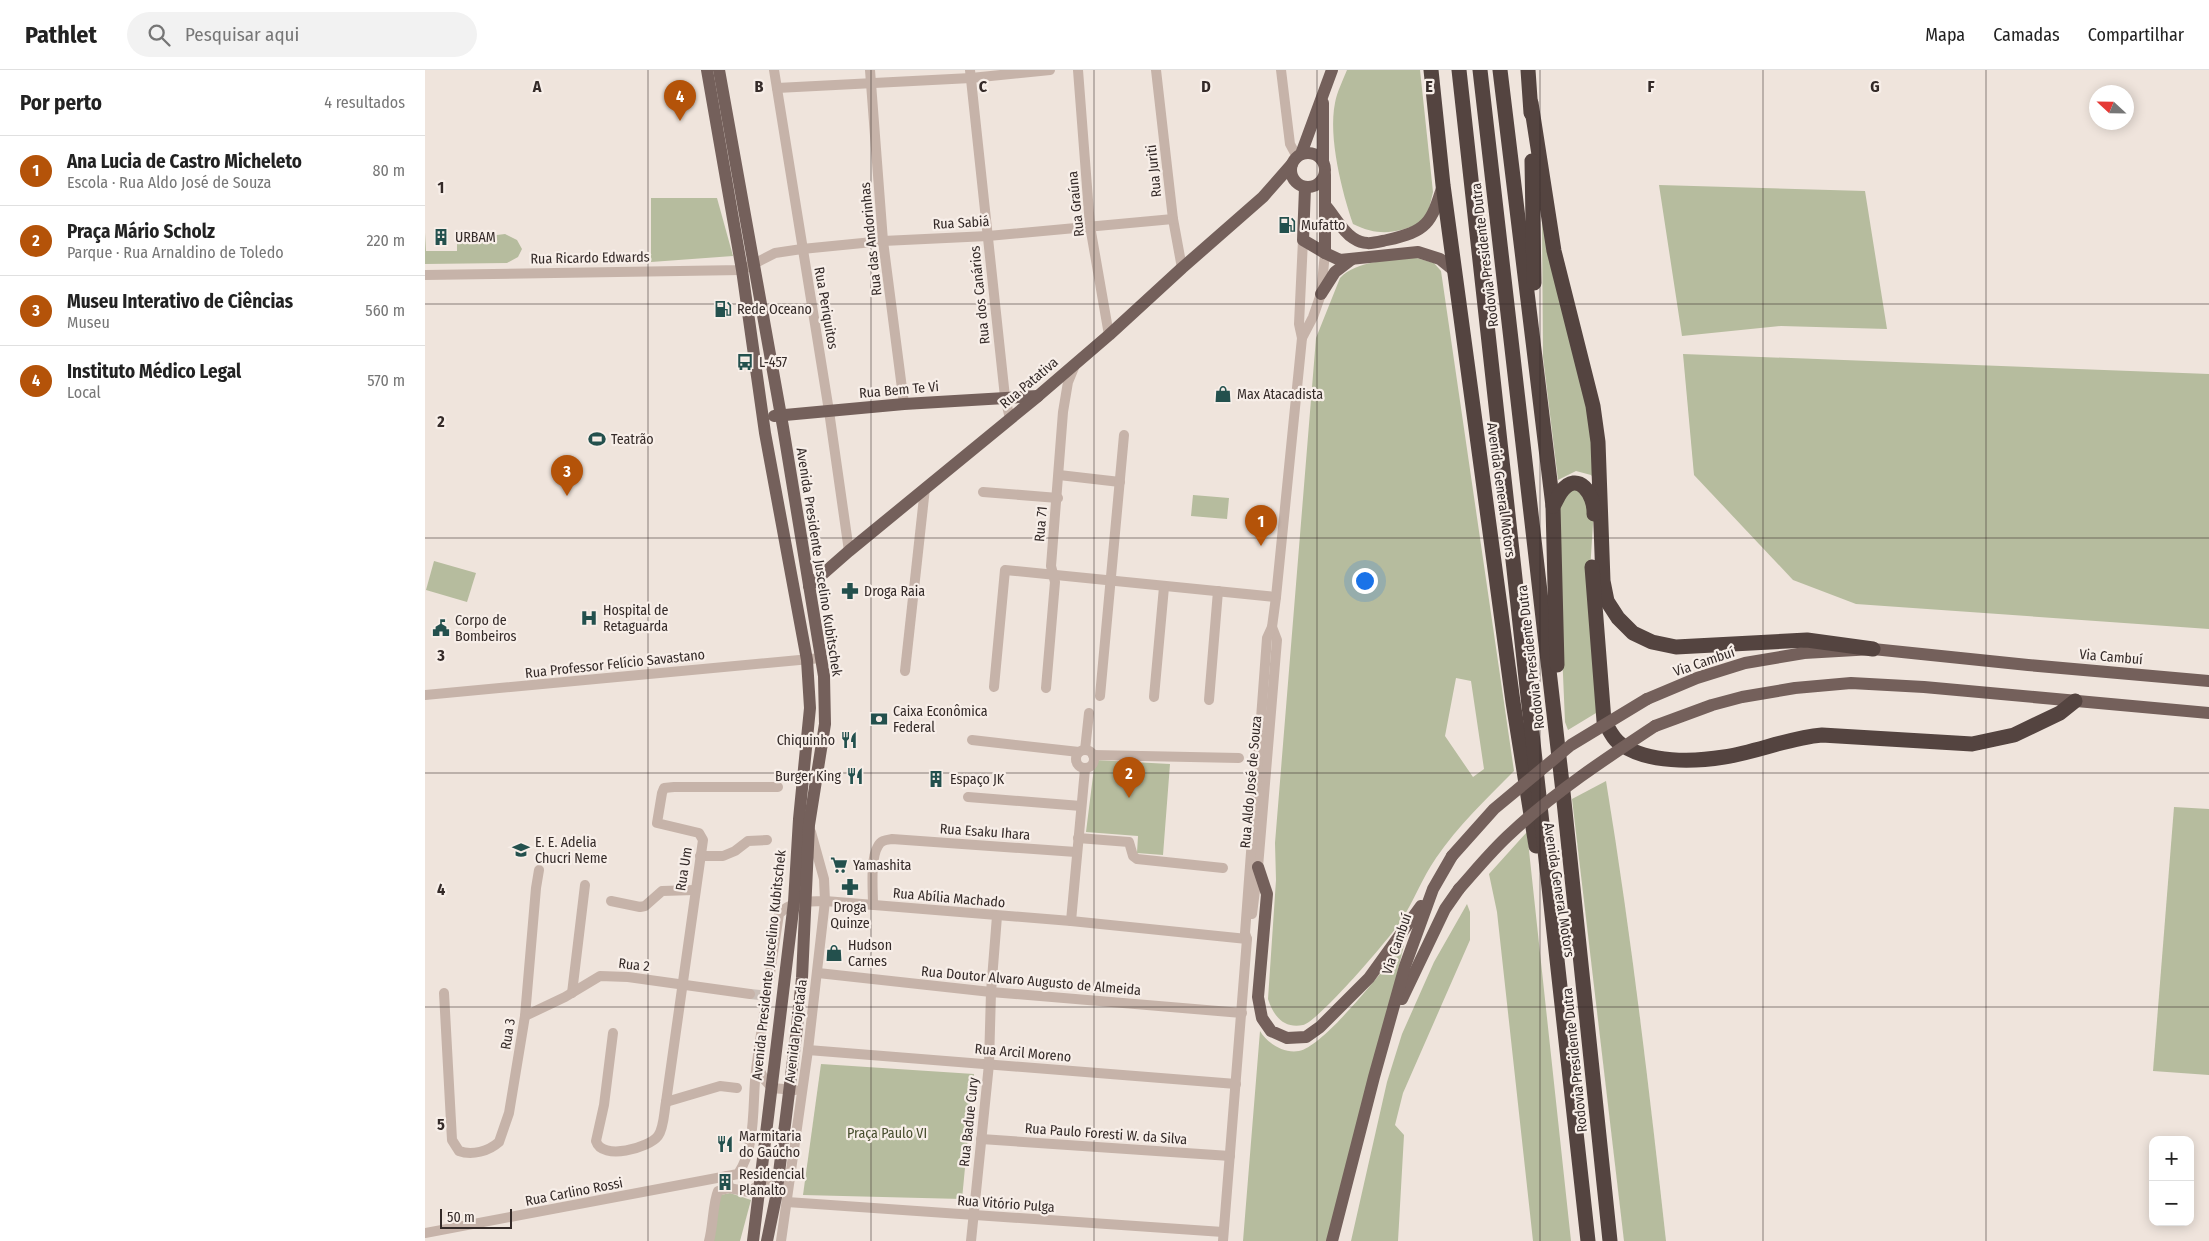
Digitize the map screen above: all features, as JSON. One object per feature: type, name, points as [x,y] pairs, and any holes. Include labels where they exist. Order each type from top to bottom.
[{"type":"highway","name":"Avenida General Motors","points":[[1431,70],[1443,185],[1513,702],[1566,1036]]},
{"type":"highway","name":"Rodovia Presidente Dutra","points":[[1459,70],[1588,1241]]},
{"type":"highway","name":"Rodovia Presidente Dutra","points":[[1480,70],[1563,792],[1610,1241]]},
{"type":"highway","points":[[1500,70],[1553,506],[1557,690],[1563,792]]},
{"type":"highway","points":[[1528,70],[1531,103],[1559,278],[1593,406],[1598,442],[1603,581],[1607,601],[1618,618],[1633,633],[1652,642],[1676,647],[1807,640],[1873,649]]},
{"type":"highway","points":[[1531,103],[1536,370]]},
{"type":"highway","points":[[1553,506],[1561,491],[1569,485],[1577,483],[1586,487],[1590,494],[1594,508],[1593,568],[1604,721],[1611,734],[1621,745],[1644,755],[1677,759],[1725,757],[1799,737],[1822,735],[1972,744],[2013,735],[2060,713],[2075,700]]},
{"type":"main road","name":"Avenida Presidente Juscelino Kubitschek","points":[[707,70],[780,415],[821,658],[825,724],[772,1088],[753,1241]]},
{"type":"main road","name":"Avenida Presidente Juscelino Kubitschek","points":[[719,70],[748,267],[763,419],[807,660],[809,708],[799,819],[802,978],[797,1090],[784,1178],[767,1241]]},
{"type":"main road","points":[[1332,70],[1291,173],[1302,187],[1303,240],[1340,260],[1418,252],[1440,259],[1456,272]]},
{"type":"main road","points":[[1323,93],[1325,253]]},
{"type":"main road","points":[[1296,158],[1315,154],[1323,161]]},
{"type":"main road","name":"Rua Patativa","points":[[809,586],[1109,335],[1182,268],[1263,198],[1296,158]]},
{"type":"main road","points":[[1302,187],[1319,183],[1325,174]]},
{"type":"main road","name":"Rua Patativa","points":[[1263,198],[1289,184],[1302,187]]},
{"type":"main road","points":[[1325,205],[1352,237],[1366,244],[1411,235],[1423,227],[1435,213],[1443,185]]},
{"type":"main road","points":[[1321,294],[1335,272],[1352,259]]},
{"type":"main road","name":"Rua Bem Te Vi","points":[[763,419],[780,415],[904,404],[1038,396]]},
{"type":"main road","name":"Via Cambuí","points":[[1332,1241],[1405,966],[1433,889],[1452,856],[1494,809],[1571,745],[1647,699],[1697,678],[1745,663],[1805,653],[1873,649],[2209,681]]},
{"type":"main road","name":"Via Cambuí","points":[[1387,1030],[1441,916],[1459,889],[1510,833],[1551,798],[1586,772],[1655,726],[1712,704],[1795,688],[1851,684],[1924,687],[2209,713]]},
{"type":"main road","points":[[1258,867],[1267,894],[1258,997],[1262,1018],[1271,1031],[1287,1038],[1306,1037],[1320,1027],[1362,985],[1433,889]]},
{"type":"street","name":"Rua Periquitos","points":[[774,70],[829,411],[849,551]]},
{"type":"street","name":"Rua das Andorinhas","points":[[870,70],[883,241],[904,404]]},
{"type":"street","points":[[777,88],[1050,70]]},
{"type":"street","name":"Rua Graúna","points":[[1078,70],[1090,226],[1109,335]]},
{"type":"street","name":"Rua Juriti","points":[[1156,70],[1173,219],[1182,268]]},
{"type":"street","points":[[1281,70],[1290,144],[1296,158]]},
{"type":"street","name":"Rua dos Canários","points":[[971,74],[1005,397],[1010,419]]},
{"type":"street","name":"Rua Sabiá","points":[[748,267],[775,253],[802,249],[883,241],[988,236],[1173,219]]},
{"type":"street","name":"Rua Aldo José de Souza","points":[[1223,1236],[1243,1013],[1247,939],[1250,932],[1258,867],[1277,640],[1273,627],[1302,338],[1299,324],[1303,240]]},
{"type":"street","name":"Rua Aldo José de Souza","points":[[1302,338],[1313,317],[1321,294],[1325,253]]},
{"type":"street","name":"Rua Ricardo Edwards","points":[[425,275],[748,267]]},
{"type":"street","name":"Rua 71","points":[[1046,688],[1055,582],[1052,574],[1063,412],[1068,382],[1076,364]]},
{"type":"street","points":[[1049,387],[1061,393],[1063,412]]},
{"type":"street","points":[[1100,696],[1125,435]]},
{"type":"street","points":[[1059,475],[1120,482]]},
{"type":"street","points":[[905,671],[925,488]]},
{"type":"street","points":[[983,492],[1058,498]]},
{"type":"street","points":[[994,687],[1005,570],[1276,597]]},
{"type":"street","points":[[1154,697],[1164,586]]},
{"type":"street","points":[[1209,700],[1218,592]]},
{"type":"street","name":"Rua Aldo José de Souza","points":[[1247,939],[1245,933],[1252,819],[1267,638],[1273,627]]},
{"type":"street","name":"Rua Professor Felício Savastano","points":[[425,695],[821,658]]},
{"type":"street","points":[[1085,769],[1093,764],[1086,752],[1089,713]]},
{"type":"street","points":[[972,740],[1086,752],[1239,758]]},
{"type":"street","points":[[1085,769],[1077,764],[1076,758],[1086,752]]},
{"type":"street","points":[[1071,921],[1085,769]]},
{"type":"street","name":"Rua Um","points":[[613,1033],[604,1105],[596,1141],[597,1145],[604,1150],[618,1151],[640,1147],[657,1137],[661,1131],[703,840],[699,833],[657,823],[661,793],[664,788],[778,787]]},
{"type":"street","points":[[967,797],[1081,806]]},
{"type":"street","name":"Avenida Projetada","points":[[797,1090],[808,1050],[825,901],[824,879],[809,826]]},
{"type":"street","points":[[1078,838],[1129,842],[1133,856],[1137,859],[1223,868]]},
{"type":"street","points":[[700,856],[723,856],[735,851],[748,841],[767,840]]},
{"type":"street","name":"Rua Esaku Ihara","points":[[873,905],[873,872],[877,849],[883,841],[892,840],[1076,852]]},
{"type":"street","name":"Rua 3","points":[[444,993],[453,1144],[464,1153],[479,1152],[499,1142],[505,1128],[525,1016],[539,870]]},
{"type":"street","points":[[572,993],[585,886]]},
{"type":"street","points":[[611,901],[640,907],[645,906],[662,891],[695,890]]},
{"type":"street","name":"Rua Abília Machado","points":[[800,902],[825,901],[1071,921],[1247,939]]},
{"type":"street","points":[[729,1188],[727,1176],[738,1174],[745,1164],[750,1137],[757,1064],[759,995],[779,914],[786,906],[800,902]]},
{"type":"street","name":"Rua Badue Cury","points":[[971,1241],[989,1064],[991,992],[997,916]]},
{"type":"street","name":"Rua Doutor Alvaro Augusto de Almeida","points":[[818,973],[991,992],[1243,1013]]},
{"type":"street","name":"Rua 2","points":[[525,1016],[572,993],[600,976],[627,977],[681,986],[759,995]]},
{"type":"street","name":"Rua Arcil Moreno","points":[[808,1050],[1236,1084]]},
{"type":"street","points":[[757,1064],[764,1079],[772,1088],[797,1090]]},
{"type":"street","points":[[666,1102],[720,1086],[737,1088]]},
{"type":"street","name":"Rua Paulo Foresti W. da Silva","points":[[981,1139],[1229,1156]]},
{"type":"street","name":"Rua Carlino Rossi","points":[[425,1233],[727,1176]]},
{"type":"street","points":[[709,1241],[714,1224],[718,1191],[729,1188],[749,1192],[760,1184],[784,1178],[787,1202],[781,1241]]},
{"type":"street","name":"Rua Vitório Pulga","points":[[787,1202],[974,1215],[1223,1236]]},
{"type":"green space","points":[[1347,70],[1420,70],[1433,192],[1429,209],[1422,223],[1387,232],[1371,231],[1353,224],[1337,164],[1333,132],[1335,103]]},
{"type":"green space","points":[[1659,185],[1865,191],[1887,329],[1781,326],[1682,336]]},
{"type":"green space","points":[[651,198],[717,198],[733,256],[651,262]]},
{"type":"green space","points":[[1542,217],[1583,372],[1596,481],[1591,475],[1576,471],[1558,480],[1543,357]]},
{"type":"green space","points":[[425,233],[426,251],[457,251],[457,240],[505,234],[517,240],[522,249],[518,257],[507,263],[425,264]]},
{"type":"green space","points":[[1413,257],[1434,263],[1441,271],[1514,771],[1473,813],[1445,846],[1422,881],[1401,921],[1369,961],[1323,1010],[1303,1025],[1296,1026],[1280,1020],[1268,999],[1276,880],[1275,843],[1316,338],[1340,278],[1347,272],[1365,264]],"holes":[[[1456,678],[1471,681],[1484,769],[1473,777],[1445,736]]]},
{"type":"green space","points":[[1683,354],[2209,374],[2209,629],[1856,604],[1793,580],[1694,475]]},
{"type":"green space","points":[[1577,483],[1594,508],[1590,571],[1601,710],[1568,730],[1565,722],[1557,532],[1561,491]]},
{"type":"green space","points":[[1193,495],[1229,498],[1227,519],[1191,516]]},
{"type":"green space","points":[[434,561],[476,573],[467,602],[426,590]]},
{"type":"green space","points":[[1095,760],[1170,764],[1163,855],[1137,853],[1138,836],[1086,832]]},
{"type":"green space","points":[[1606,781],[1624,895],[1639,1010],[1666,1241],[1624,1241],[1572,799]]},
{"type":"green space","points":[[2174,807],[2209,809],[2209,1075],[2153,1071]]},
{"type":"green space","points":[[1527,832],[1571,1241],[1533,1241],[1497,912],[1489,874]]},
{"type":"green space","points":[[1467,904],[1470,912],[1470,940],[1403,1093],[1395,1125],[1404,1135],[1398,1241],[1351,1241],[1387,1082],[1402,1034],[1434,962]]},
{"type":"green space","points":[[1404,945],[1382,1037],[1328,1241],[1243,1241],[1260,1031],[1271,1043],[1288,1051],[1299,1051],[1310,1046],[1324,1036],[1354,1005]]},
{"type":"green space","name":"Praça Paulo VI","points":[[821,1064],[974,1074],[962,1199],[803,1195]]},
{"type":"green space","points":[[730,1193],[751,1200],[740,1241],[709,1241],[716,1196]]},
{"type":"tunnel","points":[[750,994],[761,995]]},
{"type":"place","name":"Instituto Médico Legal","points":[[680,121]]},
{"type":"place","name":"Mufatto","points":[[1287,225]]},
{"type":"place","name":"URBAM","points":[[441,237]]},
{"type":"place","name":"Rede Oceano","points":[[723,309]]},
{"type":"place","name":"L-457","points":[[745,362]]},
{"type":"place","name":"Max Atacadista","points":[[1223,394]]},
{"type":"place","name":"Teatrão","points":[[597,439]]},
{"type":"place","name":"Museu Interativo de Ciências","points":[[567,496]]},
{"type":"place","name":"Ana Lucia de Castro Micheleto","points":[[1261,546]]},
{"type":"place","name":"Droga Raia","points":[[850,591]]},
{"type":"place","name":"Hospital de Retaguarda","points":[[589,618]]},
{"type":"place","name":"Corpo de Bombeiros","points":[[441,628]]},
{"type":"place","name":"Caixa Econômica Federal","points":[[879,719]]},
{"type":"place","name":"Chiquinho","points":[[849,740]]},
{"type":"place","name":"Burger King","points":[[855,776]]},
{"type":"place","name":"Espaço JK","points":[[936,779]]},
{"type":"place","name":"Praça Mário Scholz","points":[[1129,798]]},
{"type":"place","name":"E. E. Adelia Chucri Neme","points":[[521,850]]},
{"type":"place","name":"Yamashita","points":[[839,865]]},
{"type":"place","name":"Droga Quinze","points":[[850,887]]},
{"type":"place","name":"Hudson Carnes","points":[[834,953]]},
{"type":"place","name":"Marmitaria do Gaúcho","points":[[725,1144]]},
{"type":"place","name":"Residencial Planalto","points":[[725,1182]]}]
